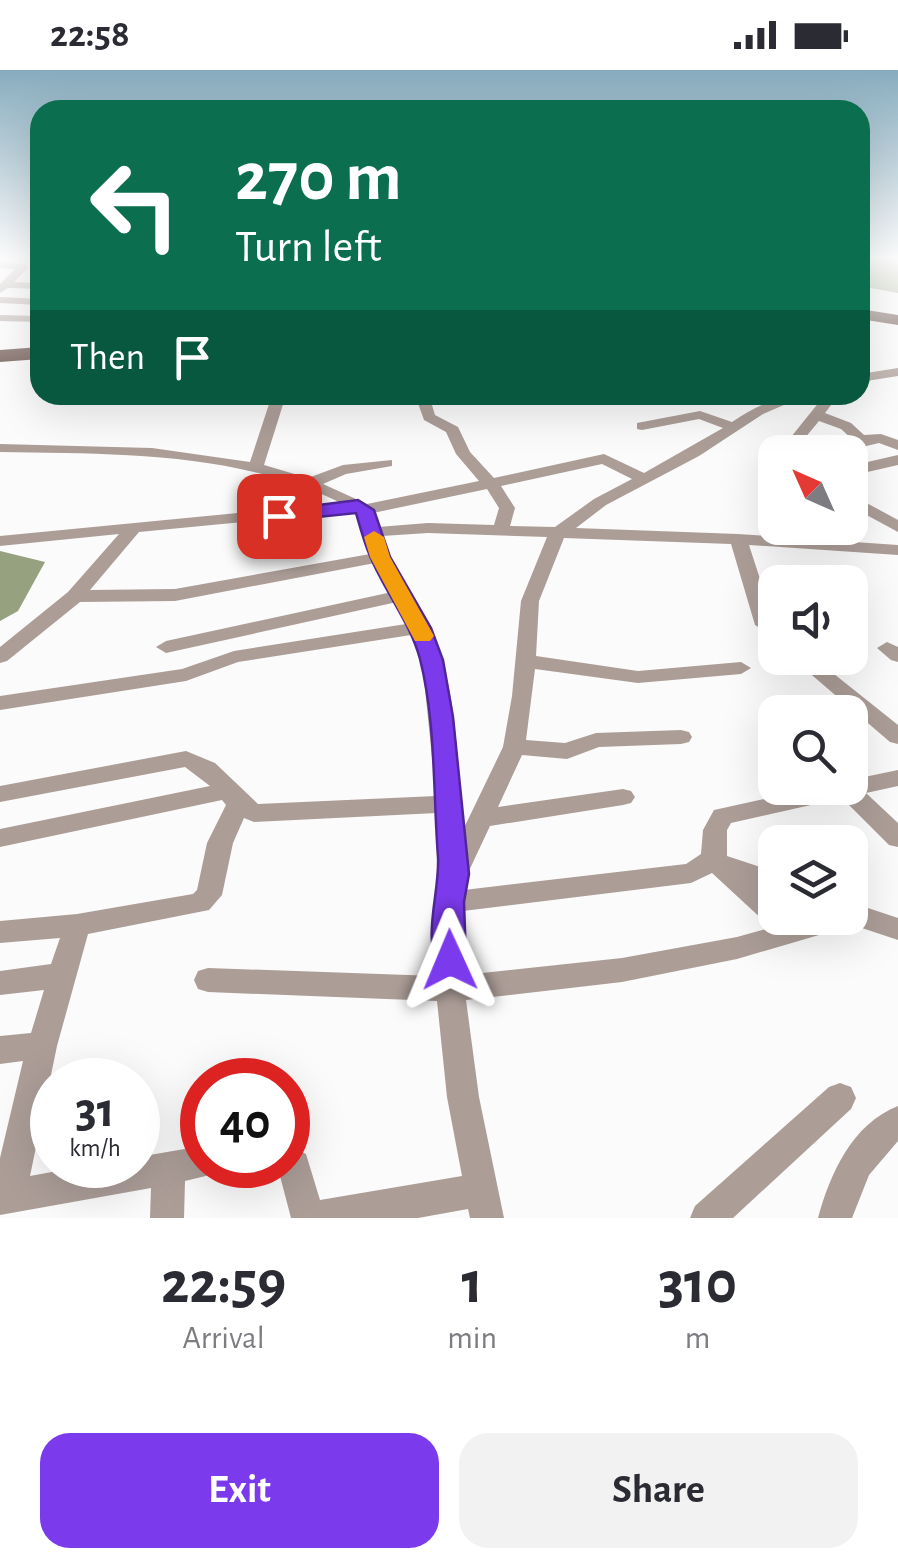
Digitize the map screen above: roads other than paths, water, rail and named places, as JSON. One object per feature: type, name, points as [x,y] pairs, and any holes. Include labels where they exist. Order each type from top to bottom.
[{"type":"highway","points":[[870,316],[898,320]]},
{"type":"highway","points":[[0,356],[30,354]]},
{"type":"street","points":[[0,318],[30,319]]},
{"type":"street","points":[[870,377],[898,372]]},
{"type":"street","points":[[877,376],[898,388]]},
{"type":"street","points":[[256,466],[276,405]]},
{"type":"street","points":[[425,405],[429,417],[453,430],[458,451],[506,502],[500,531]]},
{"type":"street","points":[[316,1218],[484,1204],[450,990],[449,902],[454,874],[514,748],[530,601],[557,534],[600,502],[771,405]]},
{"type":"street","points":[[800,435],[824,405]]},
{"type":"street","points":[[642,426],[700,415],[734,427]]},
{"type":"street","points":[[817,415],[846,426],[856,435]]},
{"type":"street","points":[[868,440],[883,439],[898,446]]},
{"type":"street","points":[[0,448],[141,451],[256,466],[308,484],[365,515],[418,529],[738,539],[898,550]]},
{"type":"street","points":[[0,541],[133,528],[365,515],[487,481],[604,459],[644,479]]},
{"type":"street","points":[[868,467],[898,460]]},
{"type":"street","points":[[308,484],[343,470],[386,462]]},
{"type":"street","points":[[868,509],[898,526]]},
{"type":"street","points":[[365,515],[380,557],[404,595],[432,660],[454,874]]},
{"type":"street","points":[[0,657],[75,596],[133,528]]},
{"type":"street","points":[[738,539],[758,603]]},
{"type":"street","points":[[75,596],[175,595],[380,557]]},
{"type":"street","points":[[166,646],[404,595]]},
{"type":"street","points":[[0,703],[186,675],[234,656],[420,628]]},
{"type":"street","points":[[525,661],[638,677],[741,668]]},
{"type":"street","points":[[823,675],[898,737]]},
{"type":"street","points":[[514,748],[567,752],[596,740],[682,736]]},
{"type":"street","points":[[0,794],[186,759],[209,768],[233,798],[269,815],[446,804]]},
{"type":"street","points":[[868,784],[898,778]]},
{"type":"street","points":[[481,818],[623,797]]},
{"type":"street","points":[[0,838],[233,798]]},
{"type":"street","points":[[0,932],[77,925],[200,903],[209,895],[233,798]]},
{"type":"street","points":[[714,859],[715,830],[724,816],[774,805]]},
{"type":"street","points":[[864,805],[898,838]]},
{"type":"street","points":[[714,859],[758,876]]},
{"type":"street","points":[[449,902],[691,873],[714,859]]},
{"type":"street","points":[[714,859],[758,899]]},
{"type":"street","points":[[868,921],[898,930]]},
{"type":"street","points":[[77,925],[4,1197],[180,1167]]},
{"type":"street","points":[[208,980],[450,990],[622,970],[758,929]]},
{"type":"street","points":[[0,983],[63,975]]},
{"type":"street","points":[[0,1050],[42,1046]]},
{"type":"street","points":[[707,1218],[840,1098]]},
{"type":"street","points":[[834,1218],[855,1164],[871,1142],[898,1121]]},
{"type":"street","points":[[167,1218],[168,1169]]},
{"type":"street","points":[[300,1188],[308,1218]]}]
